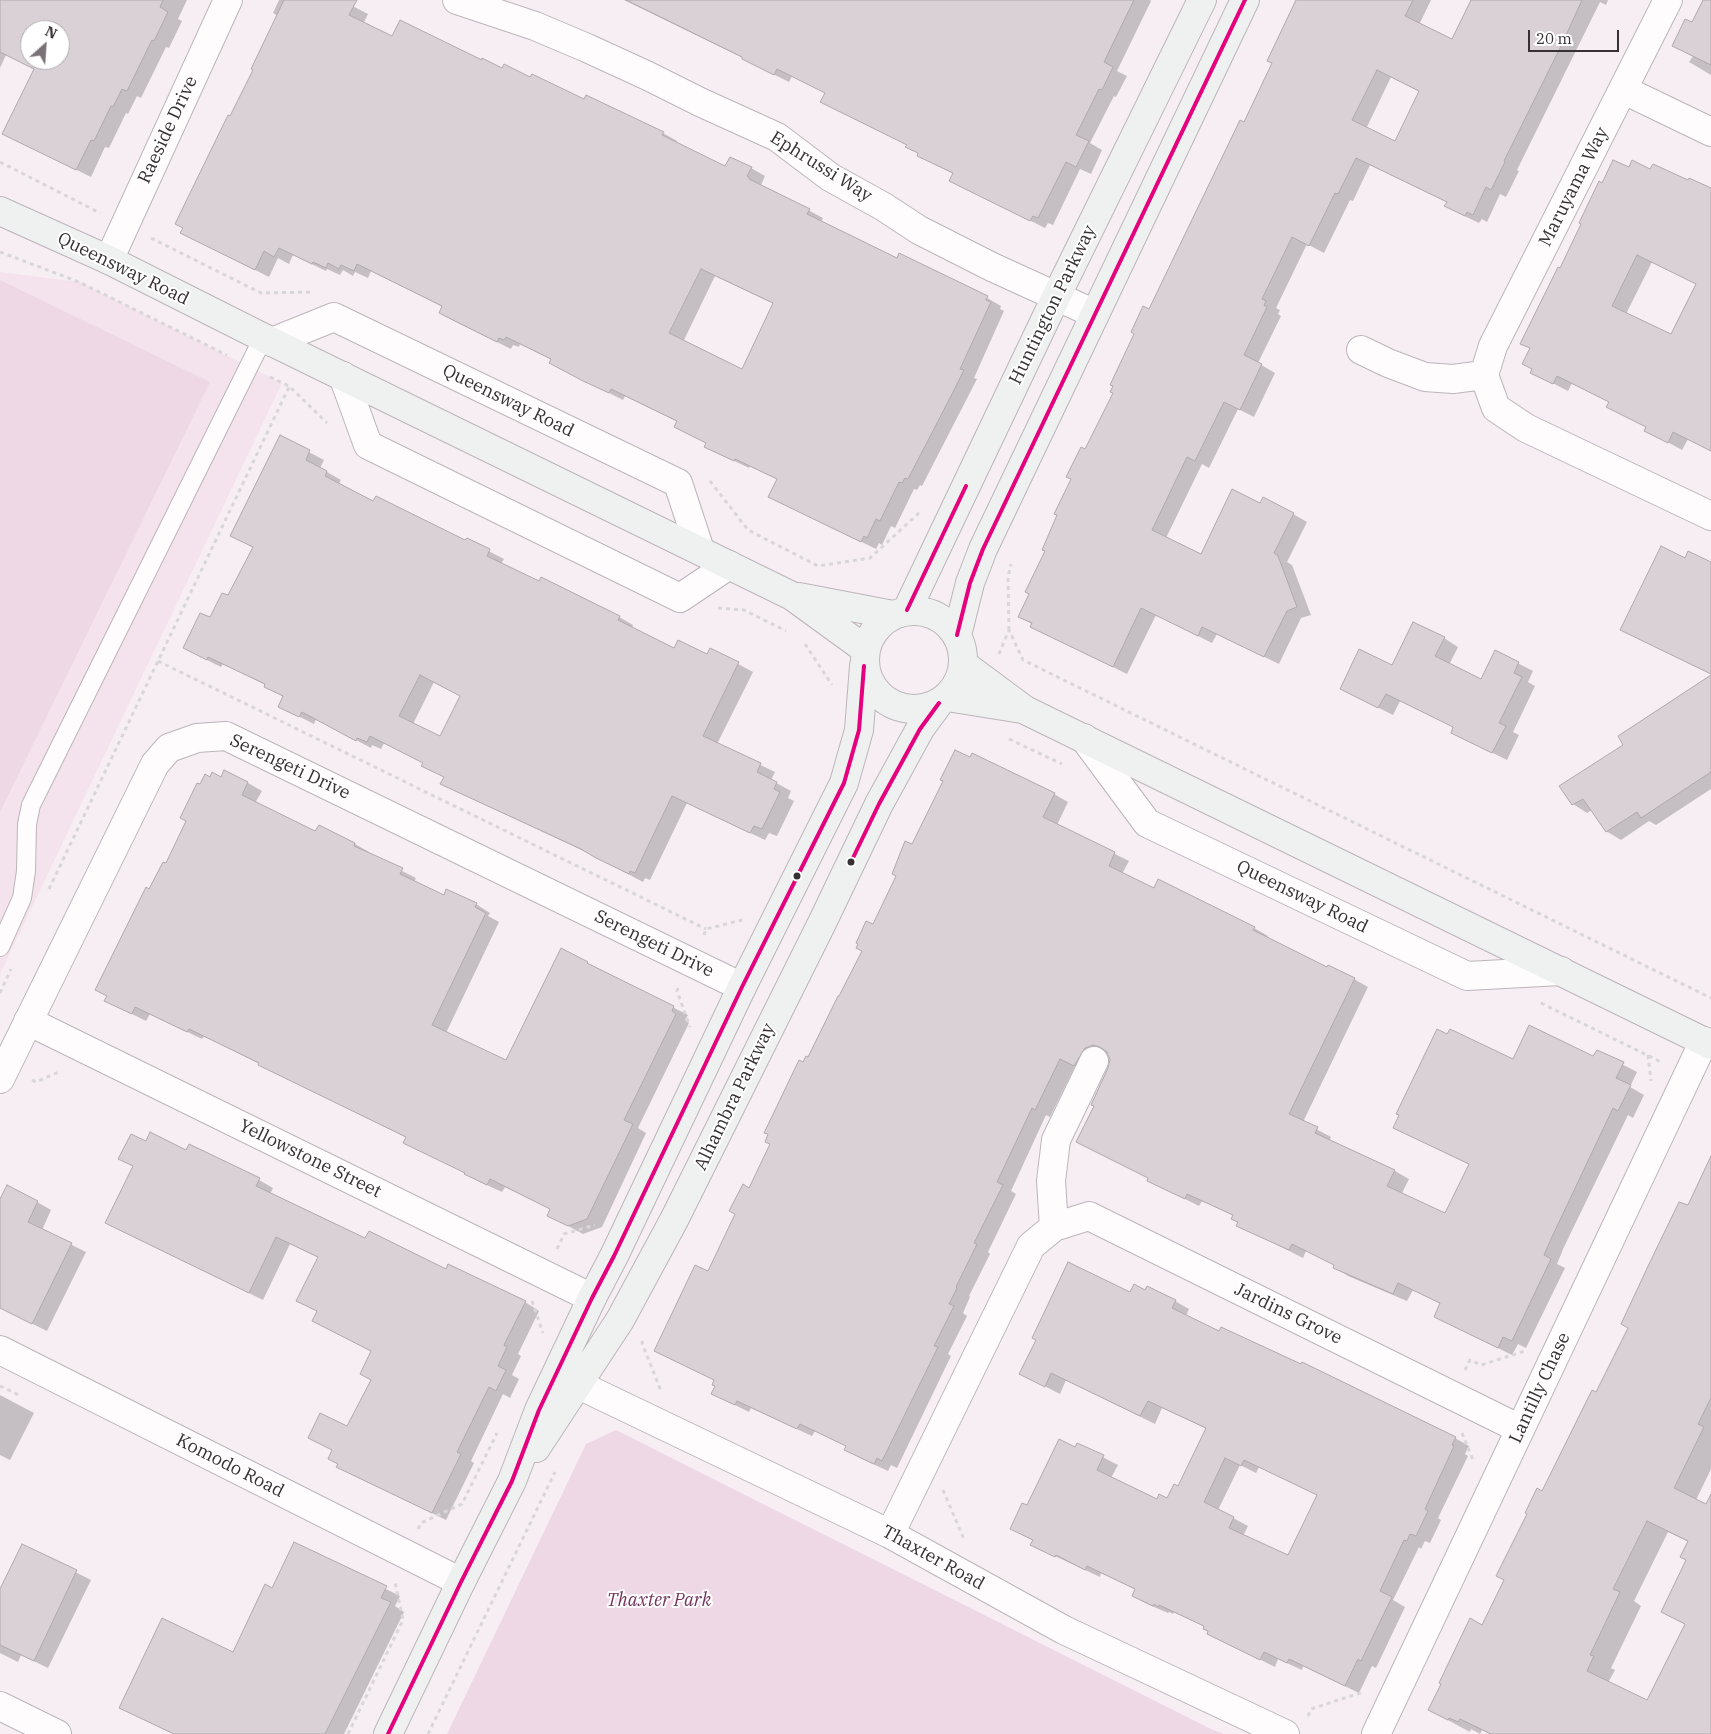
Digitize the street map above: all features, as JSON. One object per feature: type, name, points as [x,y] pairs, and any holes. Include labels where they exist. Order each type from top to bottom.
[{"type":"street","name":"Raeside Drive","points":[[109,260],[228,0]]},
{"type":"street","name":"Ephrussi Way","points":[[457,0],[535,26],[561,37],[777,137],[830,177],[884,206],[919,230],[992,267],[1095,314]]},
{"type":"street","name":"Huntington Parkway","points":[[900,613],[1202,0]]},
{"type":"street","points":[[957,635],[970,583],[983,549],[1245,0]]},
{"type":"street","name":"Maruyama Way","points":[[1484,375],[1493,346],[1668,0]]},
{"type":"street","points":[[1624,90],[1711,132]]},
{"type":"street","name":"Queensway Road","points":[[0,211],[109,260],[268,340],[792,596],[864,658]]},
{"type":"street","name":"Queensway Road","points":[[268,340],[334,317],[678,483],[700,550]]},
{"type":"street","points":[[1361,350],[1388,363],[1425,376],[1453,379],[1484,375],[1496,408],[1526,428],[1711,516]]},
{"type":"street","points":[[343,376],[368,445],[680,598],[729,565]]},
{"type":"street","name":"Queensway Road","points":[[792,596],[900,613]]},
{"type":"street","points":[[922,611],[936,616],[948,624],[957,635],[962,649],[963,664],[958,682],[943,700],[924,708],[908,709],[892,705],[878,695],[869,682],[864,658],[875,628],[900,613],[922,611]]},
{"type":"street","name":"Alhambra Parkway","points":[[388,1734],[460,1582],[512,1481],[539,1410],[592,1298],[614,1256],[742,987],[844,783],[860,730],[864,658]]},
{"type":"street","name":"Queensway Road","points":[[963,664],[1026,710],[1707,1043]]},
{"type":"street","name":"Queensway Road","points":[[943,700],[1026,710]]},
{"type":"street","name":"Alhambra Parkway","points":[[512,1481],[579,1385],[620,1320],[674,1220],[879,804],[920,729],[943,700]]},
{"type":"street","name":"Serengeti Drive","points":[[0,1078],[155,764],[169,748],[197,738],[226,736],[742,987]]},
{"type":"street","name":"Queensway Road","points":[[1084,738],[1147,823],[1467,976],[1561,971]]},
{"type":"street","name":"Yellowstone Street","points":[[28,1021],[592,1298]]},
{"type":"street","name":"Lantilly Chase","points":[[1376,1734],[1687,1075],[1707,1043]]},
{"type":"street","points":[[1054,1227],[1051,1181],[1056,1140],[1094,1061]]},
{"type":"street","name":"Jardins Grove","points":[[890,1534],[1030,1246],[1054,1227],[1090,1216],[1520,1429]]},
{"type":"street","name":"Komodo Road","points":[[0,1350],[460,1582]]},
{"type":"street","name":"Thaxter Road","points":[[579,1385],[890,1534],[1064,1630],[1285,1734]]},
{"type":"street","points":[[0,1706],[57,1734]]},
{"type":"lane","points":[[0,947],[22,898],[26,871],[27,824],[31,805],[268,340]]},
{"type":"path","points":[[0,162],[261,293],[319,291]]},
{"type":"path","points":[[47,894],[303,357]]},
{"type":"path","points":[[708,479],[748,530],[818,566],[870,558],[920,512]]},
{"type":"path","points":[[986,680],[1009,630],[1023,660],[1711,998]]},
{"type":"path","points":[[158,661],[706,929]]},
{"type":"path","points":[[1005,736],[1067,766]]},
{"type":"path","points":[[0,993],[13,966]]},
{"type":"path","points":[[1536,1000],[1687,1075]]},
{"type":"path","points":[[1648,1055],[1652,1089]]},
{"type":"path","points":[[646,1334],[642,1343],[661,1391],[648,1418]]},
{"type":"path","points":[[1473,1460],[1457,1419],[1444,1413],[1470,1360],[1481,1365],[1528,1350]]},
{"type":"path","points":[[428,1734],[557,1468]]},
{"type":"path","points":[[943,1488],[963,1537],[949,1566]]},
{"type":"path","points":[[1307,1718],[1311,1709],[1360,1693],[1365,1684]]},
{"type":"shaded area","points":[[0,272],[79,282],[282,383],[0,974]]},
{"type":"green space","points":[[0,280],[210,382],[0,812]]},
{"type":"green space","name":"Thaxter Park","points":[[616,1430],[1224,1734],[447,1734],[586,1444]]},
{"type":"building","points":[[0,0],[163,0],[160,7],[168,12],[127,91],[122,89],[113,107],[111,106],[94,141],[91,140],[76,170],[2,134],[34,70],[70,70],[70,20],[20,20],[20,62],[0,52]]},
{"type":"building","points":[[284,0],[357,0],[349,15],[392,36],[400,20],[482,60],[482,58],[502,68],[504,64],[530,77],[532,74],[584,99],[586,95],[664,132],[662,135],[725,166],[730,157],[752,167],[747,176],[749,179],[810,209],[807,214],[897,258],[899,253],[988,296],[986,300],[991,302],[960,369],[964,370],[908,479],[905,478],[902,483],[899,482],[880,521],[876,519],[867,538],[864,536],[861,542],[768,497],[777,479],[704,447],[706,443],[674,427],[677,421],[611,389],[609,393],[583,381],[549,363],[551,359],[506,337],[504,340],[499,338],[497,342],[439,313],[442,306],[357,264],[354,271],[341,265],[339,269],[328,263],[326,268],[313,262],[312,264],[279,248],[274,257],[264,251],[255,270],[180,233],[183,228],[175,224],[228,115],[230,116],[253,70],[251,69]],"holes":[[[701,269],[773,303],[742,369],[669,333]]]},
{"type":"building","points":[[626,0],[1134,0],[1104,62],[1113,67],[1102,90],[1099,89],[1076,135],[1089,141],[1076,167],[1066,162],[1038,218],[1033,216],[1030,221],[949,181],[953,173],[917,156],[918,153],[905,147],[907,145],[820,102],[825,93],[777,69],[774,75],[742,59],[742,57]]},
{"type":"building","points":[[1296,0],[1413,0],[1405,16],[1452,39],[1471,0],[1582,0],[1491,190],[1486,187],[1473,215],[1467,212],[1465,216],[1444,206],[1447,202],[1356,158],[1338,194],[1335,193],[1309,246],[1292,237],[1262,299],[1266,301],[1264,305],[1267,307],[1244,355],[1262,364],[1240,410],[1224,402],[1195,461],[1187,457],[1152,530],[1201,554],[1232,489],[1260,503],[1263,497],[1294,513],[1274,553],[1278,556],[1297,607],[1287,611],[1264,657],[1202,627],[1198,636],[1141,608],[1113,667],[1030,627],[1032,623],[1018,617],[1029,594],[1025,592],[1045,551],[1042,550],[1057,515],[1054,514],[1071,479],[1066,477],[1081,447],[1085,449],[1113,393],[1110,392],[1113,386],[1110,385],[1134,334],[1131,332],[1143,306],[1149,309],[1240,120],[1244,122],[1272,63],[1267,61]],"holes":[[[1377,70],[1419,91],[1395,141],[1352,120]]]},
{"type":"building","points":[[1703,0],[1711,0],[1711,65],[1672,46],[1685,19],[1692,22]]},
{"type":"building","points":[[1613,160],[1629,167],[1632,160],[1650,169],[1653,164],[1711,188],[1711,451],[1673,432],[1668,443],[1644,431],[1646,427],[1606,407],[1609,402],[1557,376],[1553,384],[1530,373],[1532,369],[1522,364],[1530,348],[1520,344],[1558,267],[1560,268],[1599,181],[1602,183]],"holes":[[[1637,255],[1696,284],[1671,334],[1612,306]]]},
{"type":"building","points":[[280,435],[310,450],[306,460],[327,471],[325,476],[373,501],[376,496],[465,540],[467,538],[490,549],[487,556],[539,581],[541,577],[620,616],[618,620],[674,648],[678,640],[707,654],[710,648],[739,662],[703,736],[761,763],[757,772],[777,782],[774,789],[780,792],[762,829],[754,826],[750,833],[672,796],[635,873],[630,871],[629,874],[581,849],[440,784],[444,777],[421,766],[423,763],[370,736],[367,742],[357,738],[356,741],[302,712],[299,717],[278,707],[283,696],[264,687],[265,684],[208,657],[207,660],[183,648],[200,613],[210,617],[222,593],[228,595],[253,547],[230,536]],"holes":[[[420,675],[460,696],[440,736],[399,716]]]},
{"type":"building","points":[[1661,546],[1685,558],[1688,551],[1711,562],[1711,674],[1620,630]]},
{"type":"building","points":[[1413,622],[1445,637],[1435,656],[1481,679],[1495,650],[1519,662],[1514,673],[1522,677],[1499,723],[1506,726],[1492,753],[1451,733],[1453,727],[1386,694],[1378,708],[1340,689],[1359,649],[1392,665]]},
{"type":"building","points":[[1711,675],[1711,772],[1641,818],[1637,812],[1606,832],[1583,799],[1572,805],[1559,786],[1623,745],[1618,736]]},
{"type":"building","points":[[955,750],[970,757],[972,753],[1055,793],[1043,817],[1115,852],[1109,866],[1154,888],[1158,879],[1255,927],[1253,930],[1327,967],[1328,965],[1355,978],[1289,1114],[1318,1127],[1315,1133],[1395,1170],[1387,1186],[1445,1213],[1469,1164],[1393,1128],[1399,1115],[1396,1114],[1437,1029],[1447,1034],[1450,1029],[1513,1059],[1529,1025],[1593,1056],[1597,1050],[1624,1062],[1616,1078],[1631,1085],[1618,1111],[1613,1108],[1551,1239],[1544,1255],[1551,1259],[1512,1341],[1503,1337],[1498,1348],[1434,1317],[1440,1303],[1398,1283],[1393,1294],[1333,1268],[1334,1265],[1292,1244],[1289,1250],[1236,1226],[1238,1222],[1231,1219],[1233,1215],[1187,1194],[1185,1199],[1147,1181],[1148,1178],[1076,1142],[1094,1106],[1091,1105],[1110,1060],[1107,1052],[1093,1045],[1085,1048],[1074,1066],[1060,1059],[1035,1110],[1032,1108],[997,1182],[1003,1185],[974,1243],[977,1244],[949,1304],[954,1306],[934,1346],[938,1347],[882,1461],[877,1458],[874,1464],[844,1450],[846,1446],[800,1424],[797,1429],[737,1401],[735,1405],[711,1394],[715,1386],[712,1385],[714,1380],[654,1351],[695,1265],[708,1271],[735,1214],[729,1211],[743,1184],[749,1188],[770,1144],[765,1142],[768,1134],[764,1133],[799,1060],[803,1062],[806,1056],[808,1057],[862,951],[856,948],[858,944],[856,943],[866,921],[873,924],[896,876],[892,874],[905,841],[912,844],[943,781],[940,780]]},
{"type":"building","points":[[224,770],[248,782],[242,795],[315,831],[319,825],[355,843],[354,846],[403,868],[400,874],[444,895],[446,889],[477,903],[475,907],[486,913],[432,1025],[506,1060],[561,948],[674,1006],[672,1011],[676,1014],[624,1120],[633,1124],[587,1219],[568,1226],[547,1216],[550,1209],[490,1179],[487,1185],[464,1174],[403,1143],[406,1137],[258,1065],[259,1063],[189,1029],[187,1032],[135,1007],[132,1014],[104,1001],[107,996],[95,990],[146,887],[149,889],[163,862],[166,863],[186,821],[180,818],[197,783],[200,784],[205,774],[210,777],[212,772],[221,777]]},
{"type":"building","points":[[150,1132],[186,1150],[189,1144],[260,1178],[256,1186],[365,1238],[369,1231],[446,1269],[448,1264],[526,1301],[504,1345],[507,1347],[498,1366],[506,1370],[496,1391],[489,1387],[457,1452],[461,1454],[432,1513],[336,1467],[338,1464],[328,1459],[332,1450],[308,1438],[320,1413],[347,1426],[371,1380],[360,1374],[371,1351],[312,1321],[317,1311],[296,1301],[318,1257],[276,1237],[249,1293],[105,1223],[133,1166],[118,1159],[131,1134],[146,1141]]},
{"type":"building","points":[[1711,1156],[1711,1398],[1698,1424],[1704,1427],[1674,1488],[1706,1504],[1711,1494],[1711,1734],[1491,1734],[1460,1719],[1458,1722],[1449,1718],[1448,1720],[1428,1710],[1441,1684],[1439,1683],[1470,1618],[1482,1625],[1504,1580],[1496,1576],[1527,1514],[1525,1513],[1537,1488],[1542,1491],[1592,1390],[1596,1392],[1628,1328],[1621,1324],[1679,1202],[1688,1205]],"holes":[[[1647,1521],[1688,1541],[1680,1557],[1686,1560],[1661,1612],[1685,1624],[1647,1700],[1587,1671],[1594,1656],[1590,1655],[1620,1592],[1613,1589]]]},
{"type":"building","points":[[7,1185],[38,1201],[28,1222],[72,1243],[32,1324],[0,1308],[0,1199]]},
{"type":"building","points":[[1068,1262],[1130,1292],[1134,1284],[1145,1290],[1147,1286],[1176,1300],[1172,1308],[1219,1331],[1221,1327],[1301,1364],[1302,1362],[1456,1437],[1452,1445],[1454,1446],[1425,1509],[1428,1511],[1416,1536],[1410,1534],[1407,1541],[1404,1540],[1380,1591],[1392,1597],[1361,1661],[1358,1659],[1345,1686],[1289,1659],[1287,1663],[1264,1652],[1260,1660],[1207,1634],[1208,1631],[1203,1629],[1204,1626],[1159,1605],[1158,1607],[1154,1604],[1153,1606],[1132,1596],[1135,1589],[1087,1566],[1085,1570],[1056,1555],[1055,1557],[1030,1545],[1033,1540],[1010,1529],[1022,1503],[1027,1505],[1059,1439],[1075,1447],[1077,1443],[1104,1455],[1097,1470],[1157,1499],[1159,1494],[1167,1498],[1174,1484],[1178,1486],[1206,1428],[1148,1401],[1140,1416],[1051,1373],[1045,1387],[1019,1374],[1036,1340],[1032,1338]],"holes":[[[1225,1458],[1241,1466],[1244,1460],[1317,1495],[1288,1555],[1229,1528],[1234,1517],[1204,1502]]]},
{"type":"building","points":[[294,1542],[387,1586],[381,1598],[391,1602],[325,1734],[174,1734],[119,1708],[162,1618],[233,1652],[265,1584],[272,1588]]},
{"type":"building","points":[[22,1544],[77,1570],[34,1661],[0,1645],[0,1589]]},
{"type":"transit line","points":[[957,635],[970,583],[983,549],[1245,0]]},
{"type":"transit line","points":[[907,610],[966,486]]},
{"type":"transit line","points":[[388,1734],[512,1481],[539,1410],[592,1298],[614,1256],[742,987],[844,783],[859,730],[864,666]]},
{"type":"transit line","points":[[851,862],[879,804],[920,729],[939,703]]}]
